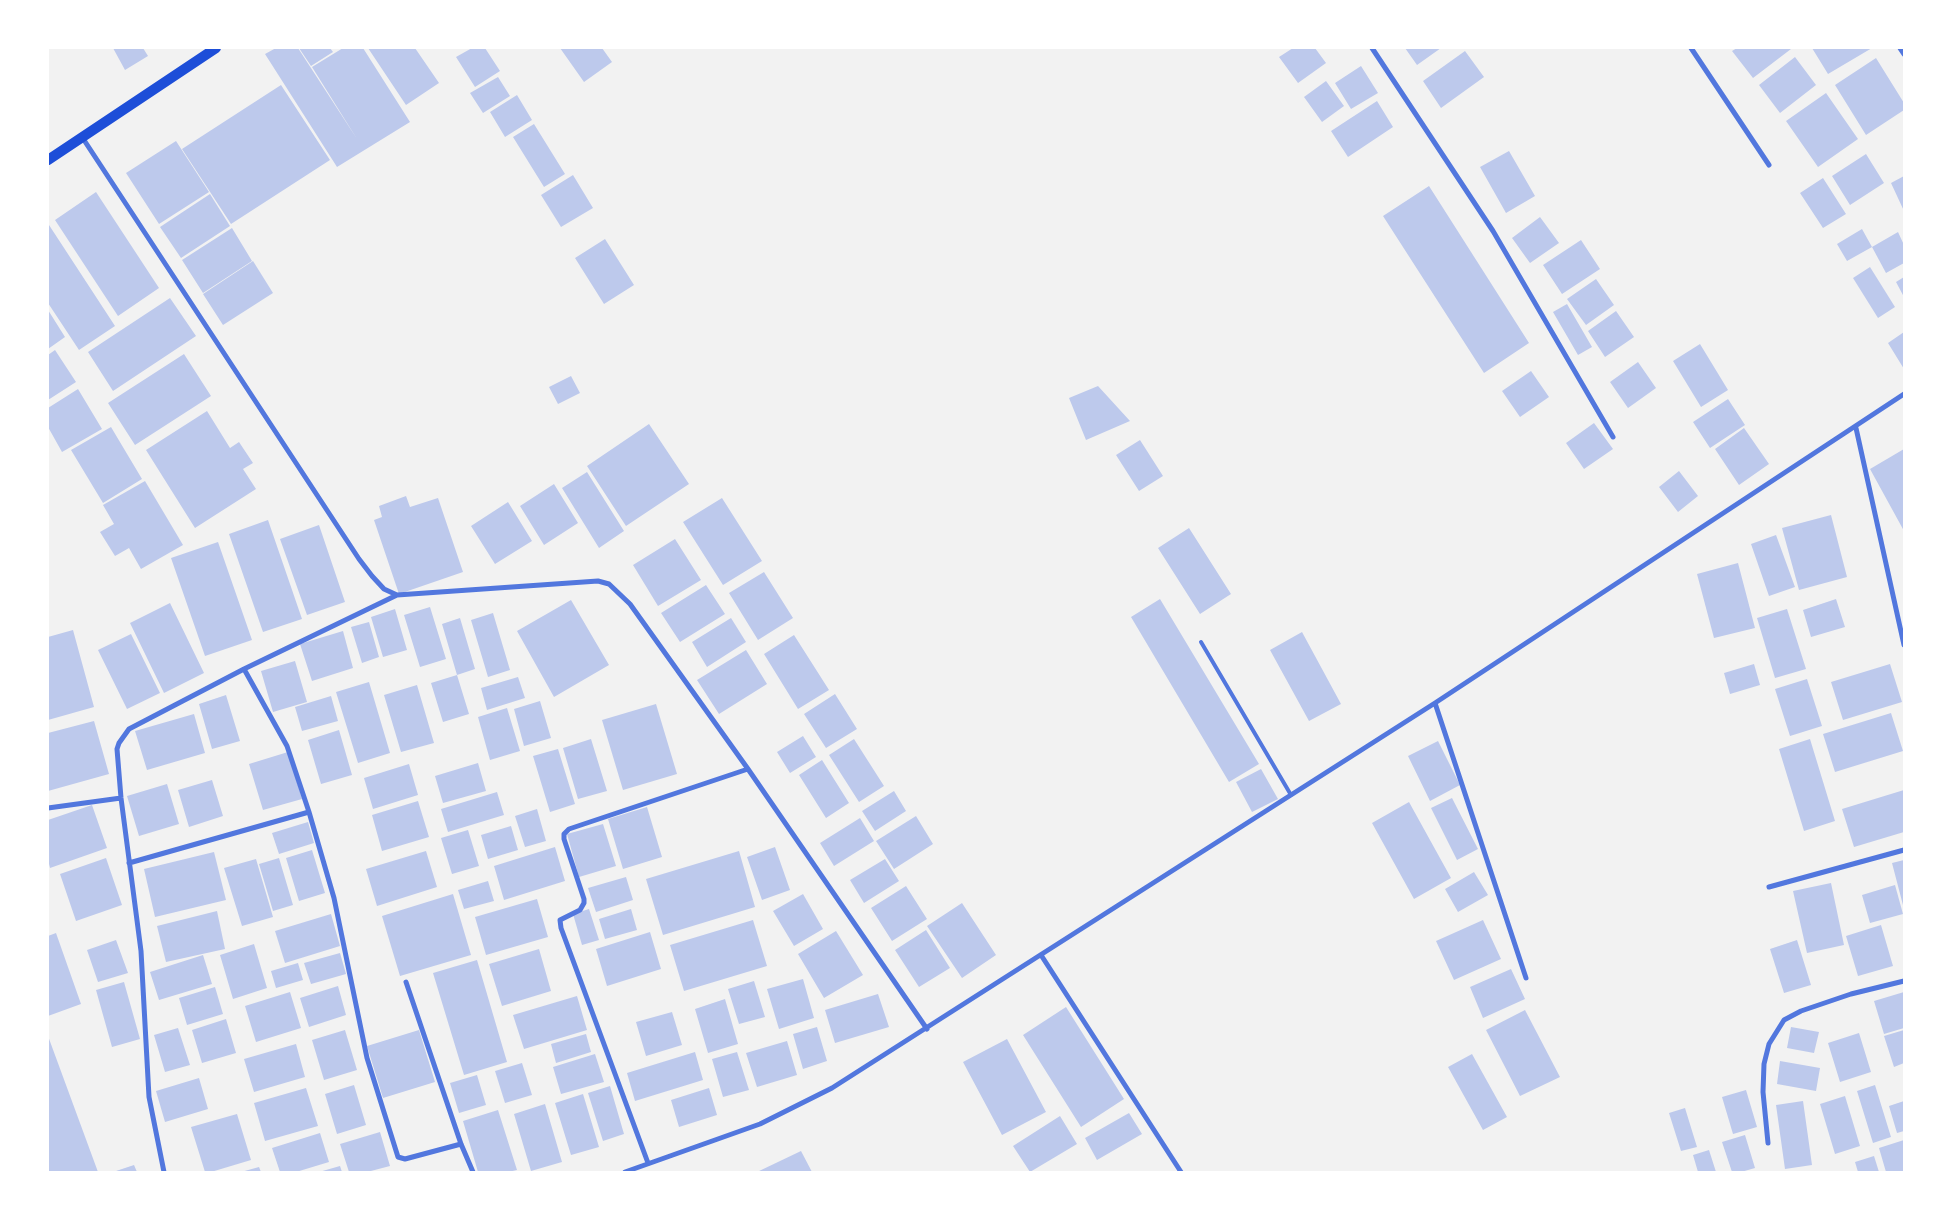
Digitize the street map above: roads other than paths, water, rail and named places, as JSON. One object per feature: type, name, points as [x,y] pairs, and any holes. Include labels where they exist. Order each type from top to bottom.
[{"type":"main road","points":[[48,160],[216,48]]},
{"type":"street","points":[[1372,48],[1492,231],[1613,437]]},
{"type":"street","points":[[1691,48],[1770,165]]},
{"type":"street","points":[[1900,48],[1904,54]]},
{"type":"street","points":[[82,137],[358,559],[384,589],[397,596]]},
{"type":"street","points":[[625,1172],[769,1120],[832,1088],[1435,702],[1856,428],[1904,394]]},
{"type":"street","points":[[1856,428],[1904,645]]},
{"type":"street","points":[[164,1172],[149,1097],[141,951],[121,798],[117,749],[129,729],[244,669],[397,596],[598,581],[609,584],[630,604],[748,769],[927,1028]]},
{"type":"street","points":[[244,669],[287,746],[309,812],[334,898],[367,1058],[398,1157],[405,1159],[461,1144]]},
{"type":"street","points":[[1435,702],[1526,978]]},
{"type":"street","points":[[648,1163],[560,928],[562,918],[580,910],[584,903],[582,890],[564,839],[564,834],[570,829],[748,769]]},
{"type":"street","points":[[48,808],[121,798]]},
{"type":"street","points":[[129,863],[309,812]]},
{"type":"street","points":[[1770,887],[1904,850]]},
{"type":"street","points":[[1042,955],[1182,1172]]},
{"type":"street","points":[[1768,1143],[1763,1092],[1764,1064],[1769,1044],[1784,1020],[1802,1011],[1851,994],[1904,981]]},
{"type":"street","points":[[406,982],[461,1144],[473,1172]]},
{"type":"lane","points":[[1201,642],[1291,795]]}]
